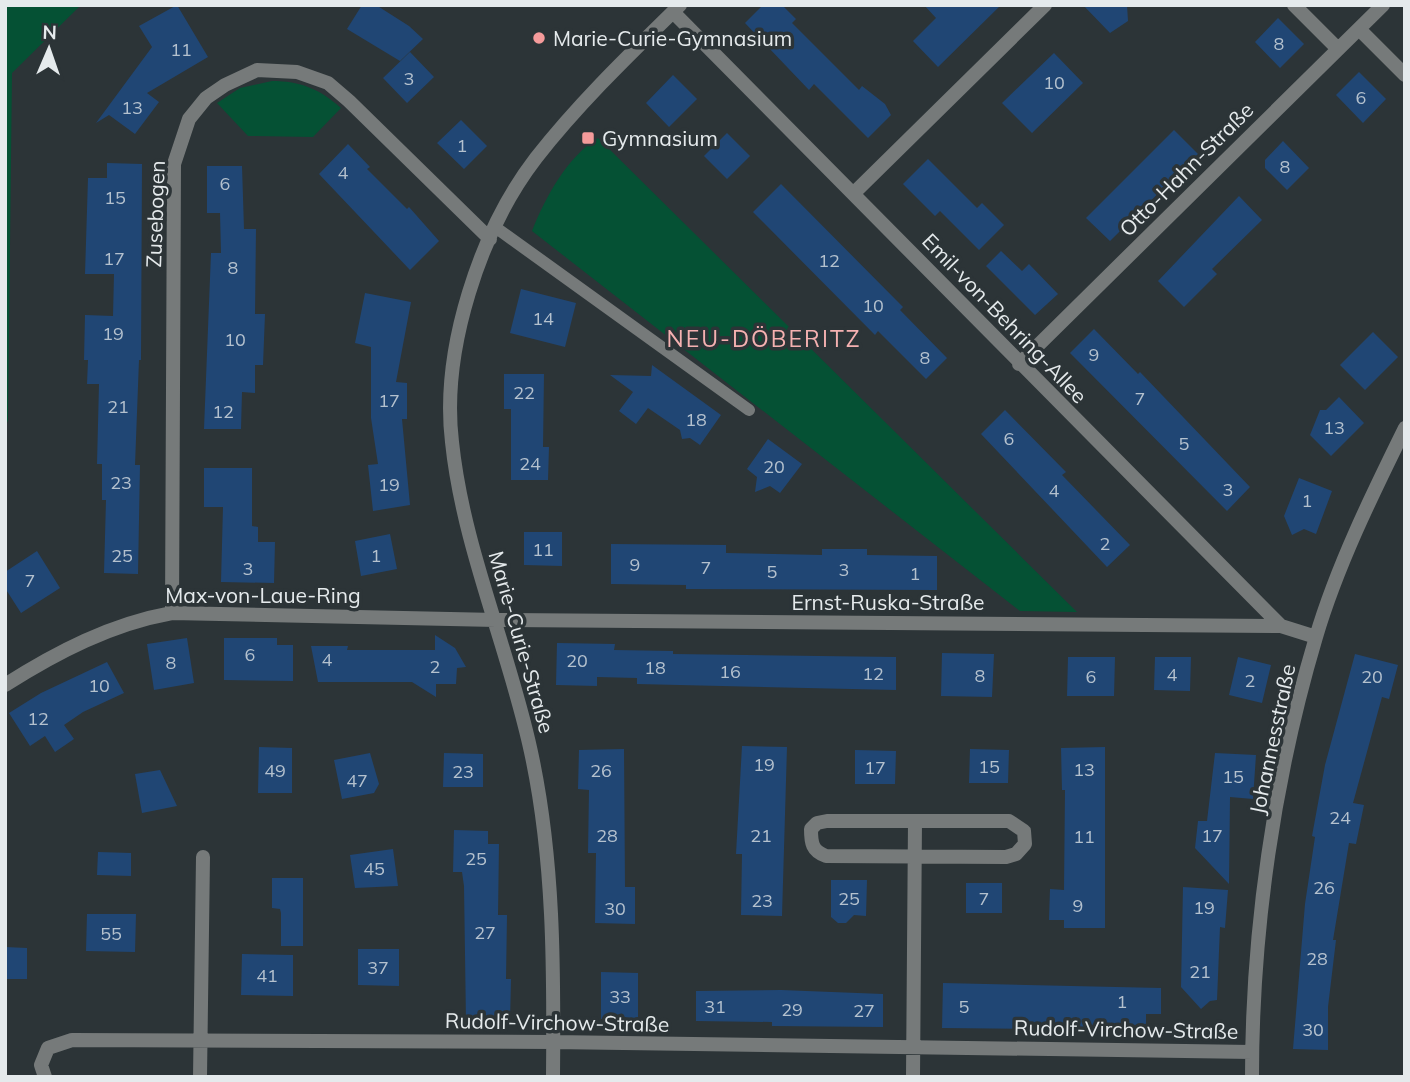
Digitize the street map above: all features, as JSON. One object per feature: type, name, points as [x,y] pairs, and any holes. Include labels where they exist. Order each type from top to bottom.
[{"type":"street","points":[[854,192],[1045,5]]},
{"type":"street","points":[[1294,5],[1338,50]]},
{"type":"street","name":"Otto-Hahn-Straße","points":[[1019,363],[1338,50],[1375,8]]},
{"type":"street","name":"Emil-von-Behring-Allee","points":[[676,9],[1019,363],[1281,626],[1316,636]]},
{"type":"street","name":"Marie-Curie-Straße","points":[[553,1077],[551,896],[544,844],[531,753],[470,534],[452,441],[453,361],[468,296],[493,233],[543,149],[597,88],[676,9]]},
{"type":"street","points":[[1359,29],[1405,75]]},
{"type":"street","name":"Zusebogen","points":[[172,613],[174,164],[189,119],[206,98],[225,85],[257,70],[286,70],[328,83],[493,233]]},
{"type":"street","name":"Johannesstraße","points":[[1252,1077],[1263,900],[1285,766],[1316,636],[1380,480],[1405,428]]},
{"type":"street","name":"Max-von-Laue-Ring","points":[[5,685],[37,664],[102,632],[140,619],[172,613],[496,620]]},
{"type":"street","name":"Ernst-Ruska-Straße","points":[[496,620],[1281,626]]},
{"type":"street","points":[[914,1077],[915,821]]},
{"type":"street","points":[[1009,821],[1024,831],[1025,844],[1016,854],[1006,857],[916,857],[826,856],[817,853],[811,844],[811,829],[817,823],[1009,821]]},
{"type":"street","points":[[200,1077],[203,857]]},
{"type":"street","name":"Rudolf-Virchow-Straße","points":[[45,1077],[41,1065],[48,1048],[72,1040],[553,1042],[1252,1052]]},
{"type":"lane","points":[[493,233],[749,410]]},
{"type":"green space","points":[[5,5],[81,5],[12,73],[8,420],[5,429]]},
{"type":"green space","points":[[272,81],[309,87],[341,108],[313,137],[248,136],[217,103],[240,88]]},
{"type":"green space","points":[[598,138],[1077,612],[1020,611],[532,231],[558,179],[576,156]]},
{"type":"building","points":[[177,5],[208,57],[147,93],[159,102],[135,134],[109,115],[96,123],[152,47],[139,26]]},
{"type":"building","points":[[362,5],[376,5],[409,26],[423,39],[400,61],[347,29]]},
{"type":"building","points":[[763,5],[782,5],[796,19],[792,23],[859,90],[862,86],[885,104],[891,115],[868,138],[814,84],[809,90],[745,23]]},
{"type":"building","points":[[924,5],[1001,5],[938,67],[913,41],[936,18]]},
{"type":"building","points":[[1083,5],[1127,5],[1128,21],[1110,33]]},
{"type":"building","points":[[1278,18],[1304,44],[1280,68],[1255,42]]},
{"type":"building","points":[[410,52],[434,77],[407,103],[383,78]]},
{"type":"building","points":[[1054,53],[1083,83],[1032,133],[1002,103]]},
{"type":"building","points":[[1359,72],[1386,99],[1363,123],[1336,95]]},
{"type":"building","points":[[673,75],[697,99],[669,127],[646,103]]},
{"type":"building","points":[[461,120],[487,146],[464,169],[437,143]]},
{"type":"building","points":[[1174,130],[1198,154],[1110,241],[1086,218]]},
{"type":"building","points":[[727,133],[750,156],[727,179],[704,156]]},
{"type":"building","points":[[1283,141],[1309,168],[1287,190],[1265,168],[1265,160]]},
{"type":"building","points":[[348,144],[370,167],[367,169],[407,209],[409,207],[439,241],[410,270],[319,174]]},
{"type":"building","points":[[928,159],[977,208],[982,203],[1004,225],[979,250],[940,211],[935,216],[903,184]]},
{"type":"building","points":[[107,163],[142,164],[141,360],[135,465],[140,465],[138,574],[104,573],[106,500],[102,500],[102,464],[97,464],[99,384],[87,384],[88,360],[84,360],[85,315],[113,316],[114,274],[85,274],[88,178],[107,178]]},
{"type":"building","points":[[207,166],[242,166],[244,229],[256,229],[255,314],[265,314],[263,365],[255,365],[255,393],[242,392],[241,429],[204,429],[211,253],[221,253],[220,213],[207,213]]},
{"type":"building","points":[[781,184],[903,307],[900,310],[947,358],[926,379],[878,331],[875,335],[753,212]]},
{"type":"building","points":[[1239,196],[1262,220],[1212,269],[1217,274],[1184,307],[1158,281]]},
{"type":"building","points":[[1001,251],[1022,271],[1029,264],[1058,294],[1035,315],[986,266]]},
{"type":"building","points":[[521,289],[576,303],[565,347],[510,333]]},
{"type":"building","points":[[365,293],[411,302],[396,382],[407,383],[407,419],[402,419],[410,505],[373,511],[368,465],[378,464],[371,418],[371,347],[355,343]]},
{"type":"building","points":[[1094,329],[1138,374],[1140,372],[1250,487],[1227,511],[1070,353]]},
{"type":"building","points":[[1373,332],[1398,357],[1365,390],[1340,365]]},
{"type":"building","points":[[652,365],[721,415],[700,445],[690,438],[682,439],[680,430],[648,408],[636,424],[619,411],[633,392],[610,375],[651,376]]},
{"type":"building","points":[[504,374],[544,374],[543,447],[549,447],[548,480],[511,480],[511,409],[504,409]]},
{"type":"building","points":[[1339,397],[1364,423],[1331,456],[1310,435],[1320,410],[1326,410]]},
{"type":"building","points":[[1005,410],[1066,472],[1062,475],[1130,545],[1107,567],[981,434]]},
{"type":"building","points":[[768,439],[802,464],[780,493],[770,486],[755,492],[757,477],[747,469]]},
{"type":"building","points":[[204,468],[252,468],[252,526],[258,527],[258,542],[275,542],[274,583],[221,582],[223,507],[204,507]]},
{"type":"building","points":[[1299,478],[1332,491],[1316,534],[1304,529],[1292,535],[1284,516]]},
{"type":"building","points":[[524,532],[562,532],[562,566],[524,565]]},
{"type":"building","points":[[390,534],[397,569],[361,576],[355,541]]},
{"type":"building","points":[[611,544],[726,545],[726,553],[822,555],[822,549],[867,549],[867,555],[937,556],[937,590],[686,589],[686,585],[611,584]]},
{"type":"building","points":[[37,551],[60,588],[21,613],[5,588],[5,572]]},
{"type":"building","points":[[435,635],[455,648],[466,667],[457,668],[456,684],[436,684],[436,697],[412,682],[318,682],[311,646],[348,646],[347,650],[435,650]]},
{"type":"building","points":[[187,638],[194,683],[154,690],[147,644]]},
{"type":"building","points":[[224,638],[277,638],[277,645],[293,645],[293,681],[224,680]]},
{"type":"building","points":[[557,643],[615,644],[614,650],[673,651],[673,654],[896,657],[896,690],[637,684],[637,678],[597,677],[597,686],[556,685]]},
{"type":"building","points":[[942,653],[994,654],[992,697],[941,696]]},
{"type":"building","points":[[1355,654],[1398,665],[1389,699],[1382,697],[1353,803],[1364,805],[1356,844],[1349,843],[1333,940],[1336,940],[1328,1007],[1328,1050],[1293,1049],[1305,904],[1315,837],[1312,836],[1325,765]]},
{"type":"building","points":[[1068,657],[1115,657],[1114,696],[1067,696]]},
{"type":"building","points":[[1155,657],[1191,657],[1190,691],[1154,690]]},
{"type":"building","points":[[1238,657],[1271,665],[1262,703],[1229,695]]},
{"type":"building","points":[[107,662],[124,693],[83,712],[64,725],[74,739],[55,752],[45,736],[30,746],[9,713],[41,693]]},
{"type":"building","points":[[742,746],[787,747],[782,916],[741,915],[742,854],[736,854]]},
{"type":"building","points":[[259,747],[292,748],[292,793],[258,793]]},
{"type":"building","points":[[1105,747],[1105,928],[1064,928],[1064,920],[1049,920],[1050,889],[1064,890],[1065,790],[1062,790],[1061,748]]},
{"type":"building","points":[[624,749],[625,887],[635,887],[635,924],[595,923],[596,853],[588,853],[589,790],[578,789],[579,750]]},
{"type":"building","points":[[970,749],[1009,750],[1008,783],[969,783]]},
{"type":"building","points":[[855,750],[896,751],[895,784],[855,784]]},
{"type":"building","points":[[370,753],[379,784],[374,793],[342,799],[334,760]]},
{"type":"building","points":[[444,753],[483,754],[483,787],[443,787]]},
{"type":"building","points":[[1215,753],[1256,755],[1253,799],[1230,797],[1229,884],[1195,848],[1198,821],[1207,821]]},
{"type":"building","points":[[160,770],[177,806],[142,813],[135,774]]},
{"type":"building","points":[[454,830],[488,831],[488,844],[499,844],[498,915],[507,915],[506,979],[511,979],[510,1022],[466,1022],[464,886],[462,872],[453,872]]},
{"type":"building","points":[[393,849],[398,886],[355,888],[350,855]]},
{"type":"building","points":[[98,852],[131,853],[131,876],[97,875]]},
{"type":"building","points":[[272,878],[303,878],[303,946],[281,946],[281,913],[280,909],[272,908]]},
{"type":"building","points":[[831,880],[867,880],[866,916],[854,915],[846,923],[838,923],[831,917]]},
{"type":"building","points":[[966,883],[1002,883],[1002,913],[966,913]]},
{"type":"building","points":[[1183,887],[1228,890],[1225,928],[1220,927],[1217,1000],[1210,1001],[1201,1009],[1181,987]]},
{"type":"building","points":[[87,914],[136,914],[135,952],[86,951]]},
{"type":"building","points":[[5,947],[27,948],[27,979],[5,979]]},
{"type":"building","points":[[358,949],[399,949],[399,986],[358,985]]},
{"type":"building","points":[[242,954],[293,955],[293,996],[241,995]]},
{"type":"building","points":[[601,972],[638,973],[638,1020],[601,1019]]},
{"type":"building","points":[[943,983],[1161,988],[1161,1014],[1146,1014],[1146,1030],[942,1028]]},
{"type":"building","points":[[781,990],[883,994],[883,1027],[772,1026],[772,1022],[696,1021],[696,991]]},
{"type":"place","name":"Marie-Curie-Gymnasium","points":[[539,38]]},
{"type":"place","name":"Gymnasium","points":[[588,138]]},
{"type":"district","name":"NEU-DÖBERITZ","points":[[764,338]]}]
